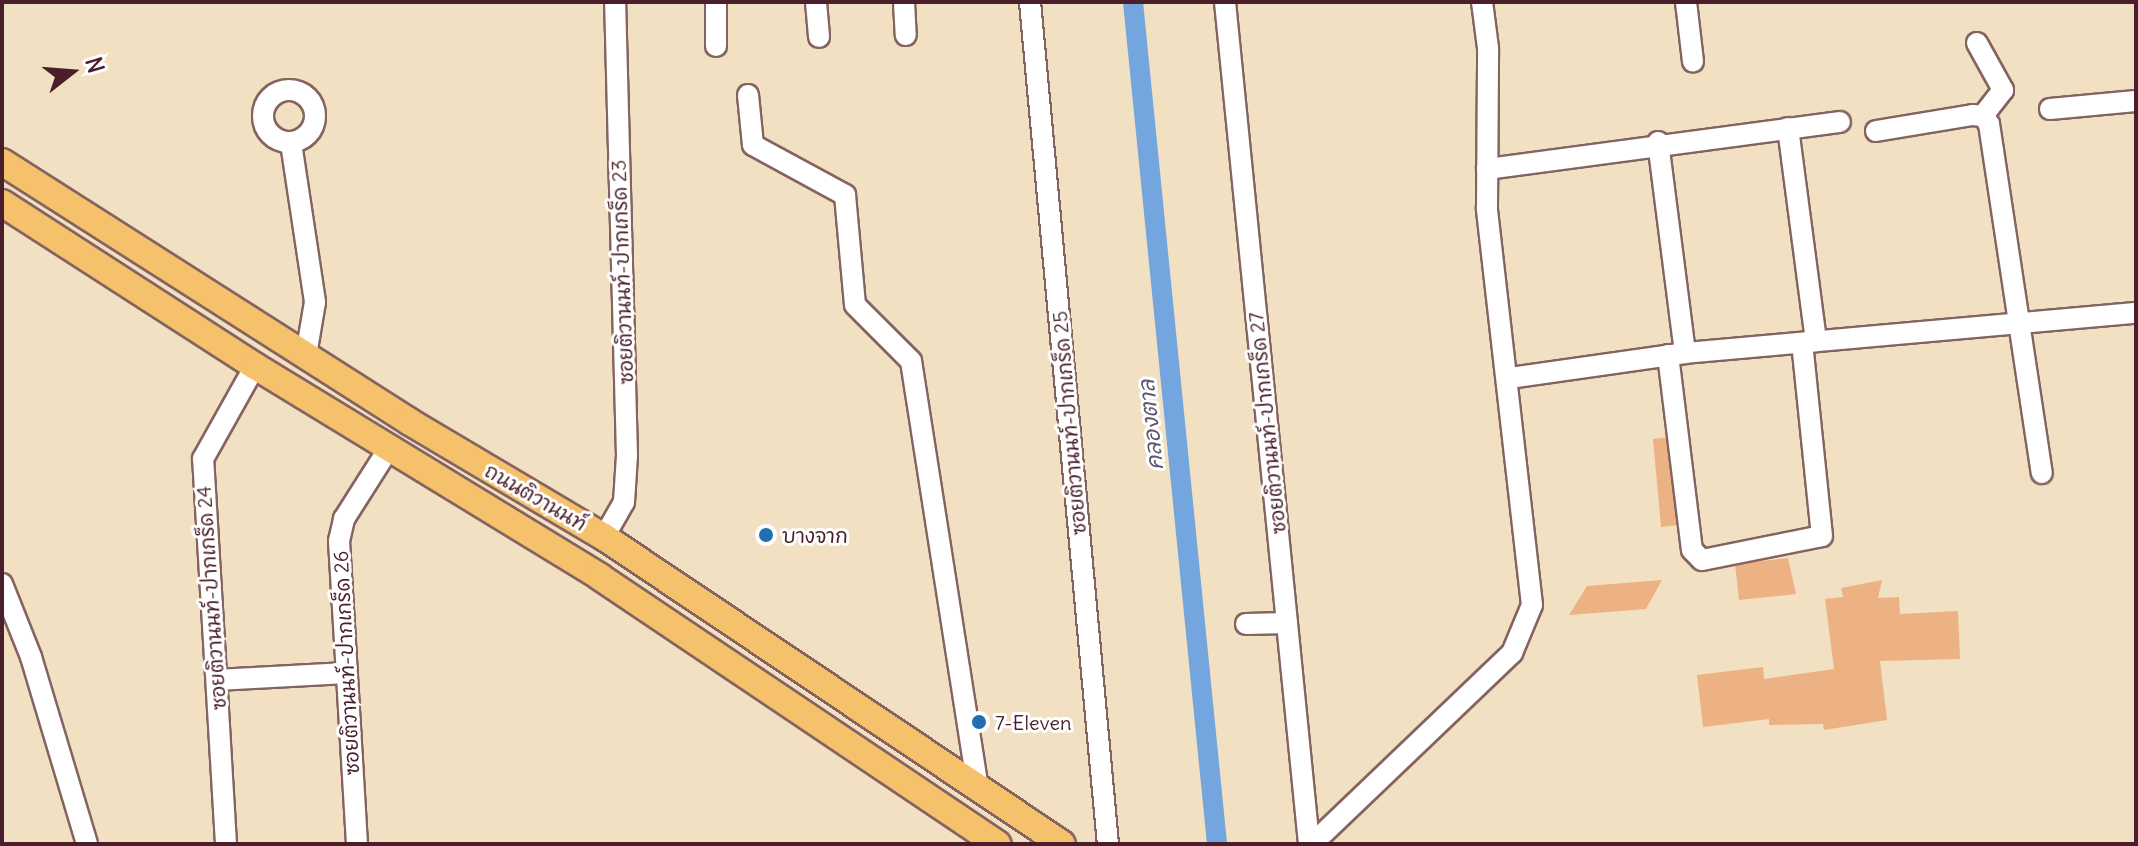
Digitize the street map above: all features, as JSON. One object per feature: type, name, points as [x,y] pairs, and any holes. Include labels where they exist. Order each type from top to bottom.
[{"type":"main road","name":"ถนนติวานนท์","points":[[2,162],[306,355],[604,537],[1062,844]]},
{"type":"main road","name":"ถนนติวานนท์","points":[[2,203],[255,366],[600,577],[998,844]]},
{"type":"street","name":"ซอยติวานนท์-ปากเกร็ด 23","points":[[604,537],[624,502],[627,456],[615,2]]},
{"type":"street","points":[[716,2],[716,46]]},
{"type":"street","points":[[816,2],[819,37]]},
{"type":"street","points":[[904,2],[906,35]]},
{"type":"street","name":"ซอยติวานนท์-ปากเกร็ด 25","points":[[1030,2],[1108,844]]},
{"type":"street","name":"ซอยติวานนท์-ปากเกร็ด 27","points":[[1225,2],[1311,844]]},
{"type":"street","points":[[1311,844],[1512,653],[1524,634],[1532,605],[1510,378],[1487,208],[1488,48],[1482,2]]},
{"type":"street","points":[[1687,2],[1693,62]]},
{"type":"street","points":[[1876,131],[1983,116],[2003,90],[1977,43]]},
{"type":"street","points":[[748,95],[753,145],[845,195],[855,305],[911,361],[978,788]]},
{"type":"street","points":[[2050,109],[2136,101]]},
{"type":"street","points":[[1983,116],[1989,124],[2042,473]]},
{"type":"street","points":[[1487,169],[1658,142],[1840,122]]},
{"type":"street","points":[[1658,142],[1692,550],[1702,560],[1815,542],[1822,536],[1809,342],[1788,128]]},
{"type":"street","points":[[291,143],[315,302],[306,355]]},
{"type":"street","points":[[1510,378],[1676,354],[2136,313]]},
{"type":"street","name":"ซอยติวานนท์-ปากเกร็ด 24","points":[[226,844],[203,459],[255,366]]},
{"type":"street","name":"ซอยติวานนท์-ปากเกร็ด 26","points":[[357,844],[339,541],[344,519],[389,448]]},
{"type":"street","points":[[2,584],[31,657],[87,844]]},
{"type":"street","points":[[1246,624],[1287,623]]},
{"type":"street","points":[[217,680],[346,673]]},
{"type":"building","points":[[1670,437],[1678,525],[1661,527],[1653,439]]},
{"type":"building","points":[[1788,558],[1796,594],[1739,600],[1735,564]]},
{"type":"building","points":[[1662,580],[1646,609],[1569,615],[1587,586]]},
{"type":"building","points":[[1882,580],[1878,598],[1899,597],[1900,614],[1958,611],[1960,659],[1880,661],[1887,720],[1824,730],[1823,724],[1769,725],[1769,719],[1703,727],[1697,675],[1763,667],[1764,679],[1834,669],[1825,599],[1843,597],[1841,588]]},
{"type":"waterway","name":"คลองตาล","points":[[1133,2],[1217,844]]},
{"type":"place","name":"บางจาก","points":[[766,535]]},
{"type":"place","name":"7-Eleven","points":[[979,722]]}]
